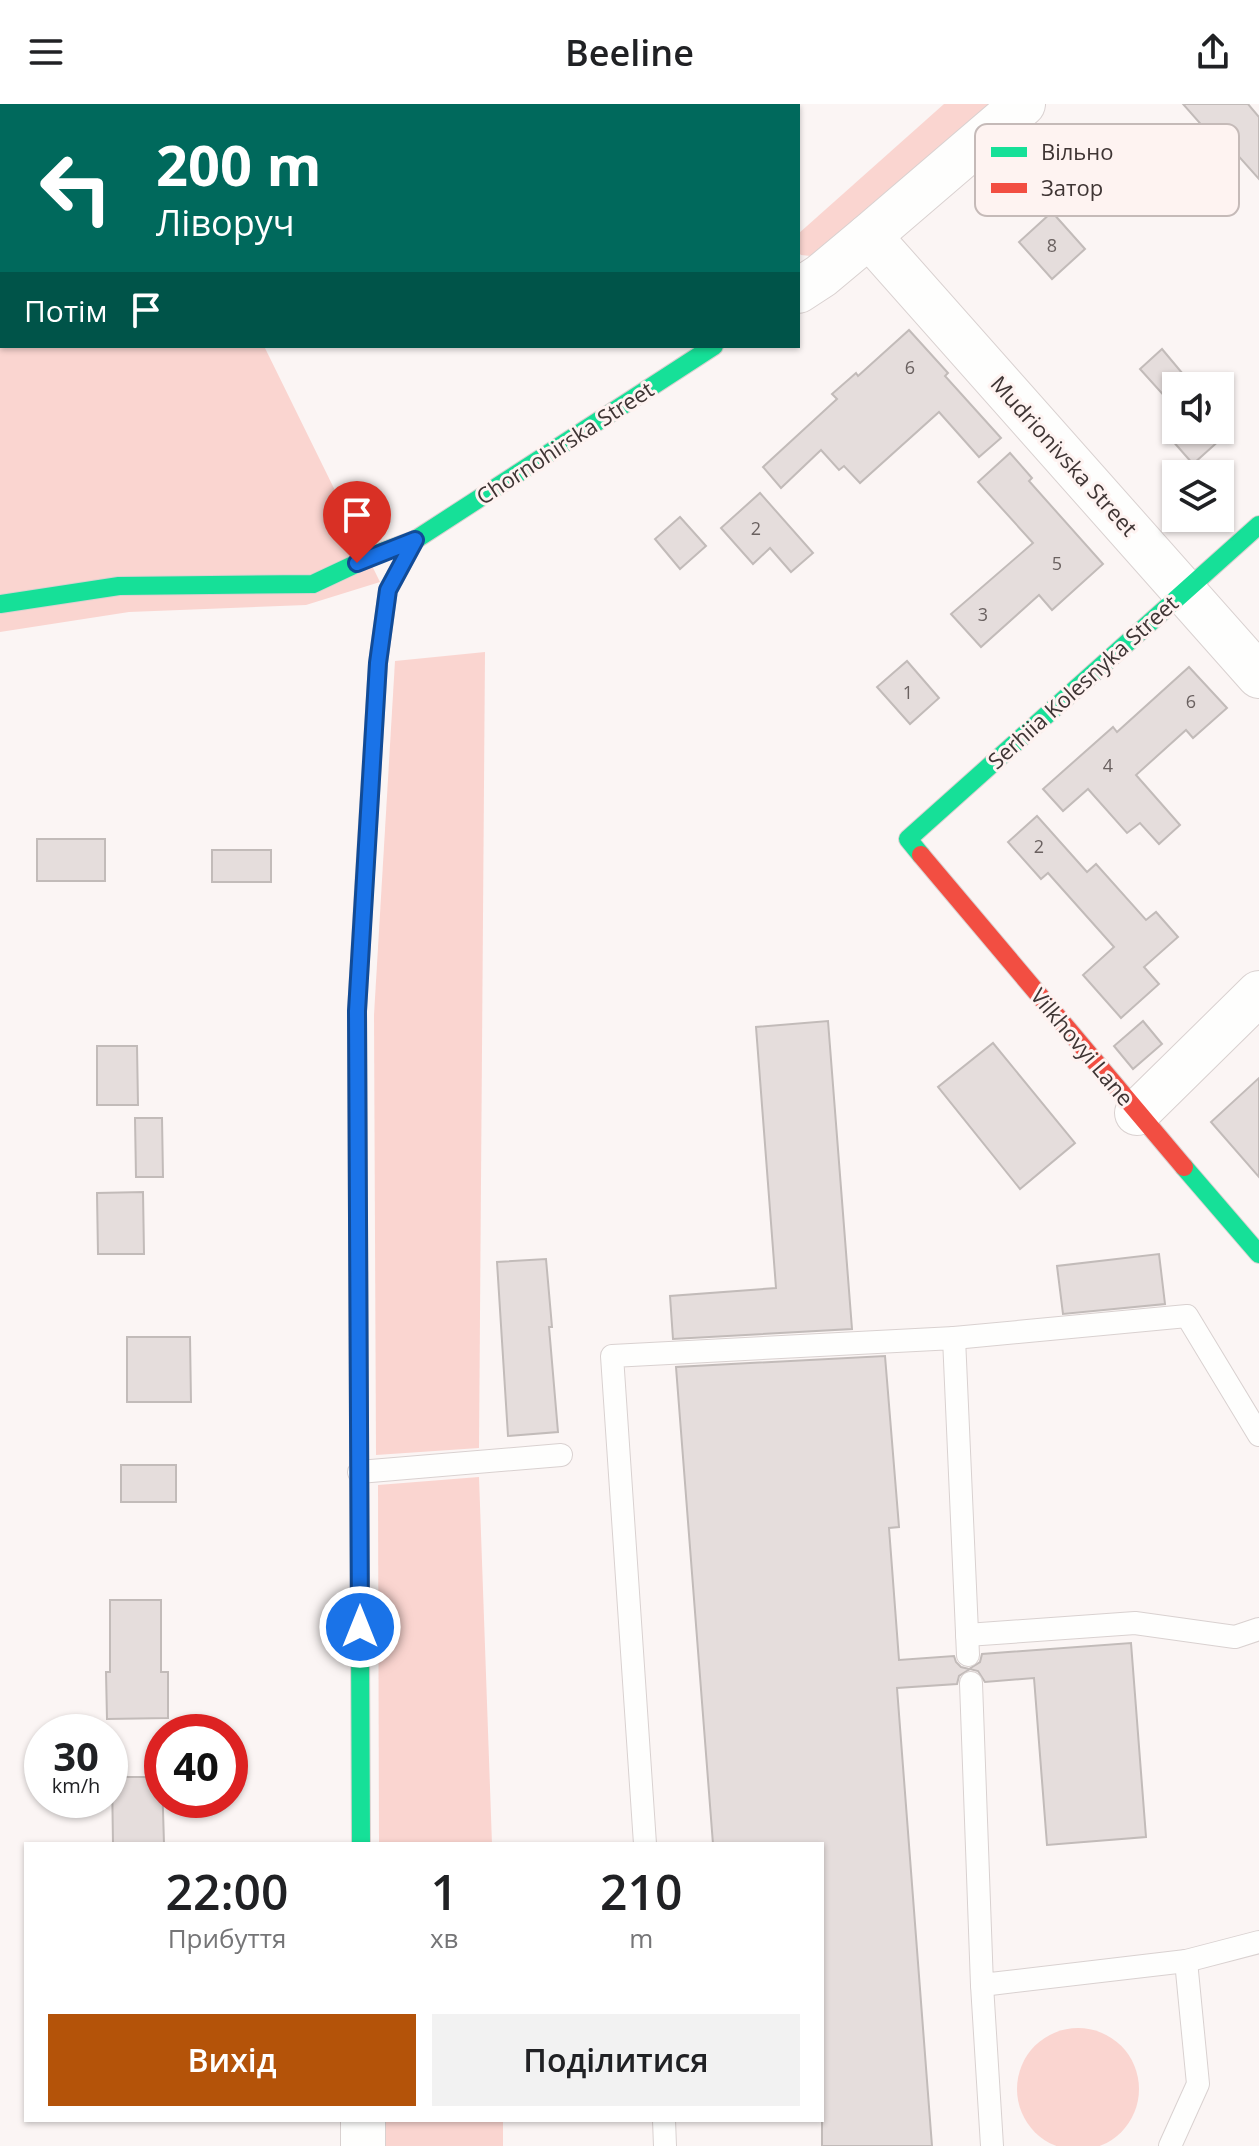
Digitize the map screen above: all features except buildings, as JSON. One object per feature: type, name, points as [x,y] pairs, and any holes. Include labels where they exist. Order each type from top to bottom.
[{"type":"street","points":[[1000,124],[1023,104]]},
{"type":"street","points":[[800,290],[821,276],[975,145]]},
{"type":"street","name":"Mudrionivska Street","points":[[869,236],[1259,676]]},
{"type":"street","name":"Chornohirska Street","points":[[0,604],[119,586],[313,584],[415,540],[711,348]]},
{"type":"street","name":"Serhiia Kolesnyka Street","points":[[908,839],[1259,525]]},
{"type":"street","points":[[361,1842],[357,1011],[380,648],[388,590],[415,540]]},
{"type":"street","name":"Vilkhovyi Lane","points":[[908,839],[1259,1254]]},
{"type":"street","points":[[1137,1113],[1259,993]]},
{"type":"street","points":[[363,2122],[363,2146]]},
{"type":"lane","points":[[645,1842],[612,1356],[954,1338],[1187,1316],[1259,1435]]},
{"type":"lane","points":[[954,1338],[968,1645],[1135,1623],[1235,1637],[1259,1629]]},
{"type":"lane","points":[[359,1472],[561,1455]]},
{"type":"lane","points":[[971,1683],[982,1985],[992,2146]]},
{"type":"lane","points":[[982,1985],[1186,1961],[1259,1942]]},
{"type":"lane","points":[[1170,2146],[1198,2084],[1186,1961]]},
{"type":"lane","points":[[664,2122],[665,2146]]},
{"type":"shaded area","points":[[944,104],[994,104],[820,257],[800,254],[800,232]]},
{"type":"shaded area","points":[[0,348],[265,348],[380,582],[306,605],[129,612],[0,632]]},
{"type":"shaded area","points":[[485,652],[479,1448],[376,1455],[374,1015],[395,661]]},
{"type":"shaded area","points":[[479,1477],[492,1842],[379,1842],[378,1485]]},
{"type":"shaded area","points":[[1078,2028],[1101,2033],[1121,2046],[1137,2077],[1137,2101],[1128,2123],[1112,2139],[1094,2147],[1062,2147],[1044,2139],[1035,2132],[1022,2112],[1017,2089],[1022,2066],[1035,2046],[1055,2033]]},
{"type":"shaded area","points":[[380,2122],[503,2122],[503,2146],[380,2146]]},
{"type":"traffic: fast","points":[[0,604],[119,586],[313,584],[415,540],[711,348]]},
{"type":"traffic: fast","points":[[921,855],[908,839],[1259,525]]},
{"type":"traffic: fast","points":[[361,1842],[357,1011],[364,889]]},
{"type":"traffic: fast","points":[[1184,1167],[1259,1254]]},
{"type":"traffic: jam","points":[[364,889],[378,663],[388,590],[415,540]]},
{"type":"traffic: jam","points":[[921,855],[1184,1167]]},
{"type":"route","points":[[357,563],[415,540],[388,590],[378,663],[357,1011],[360,1627]]}]
